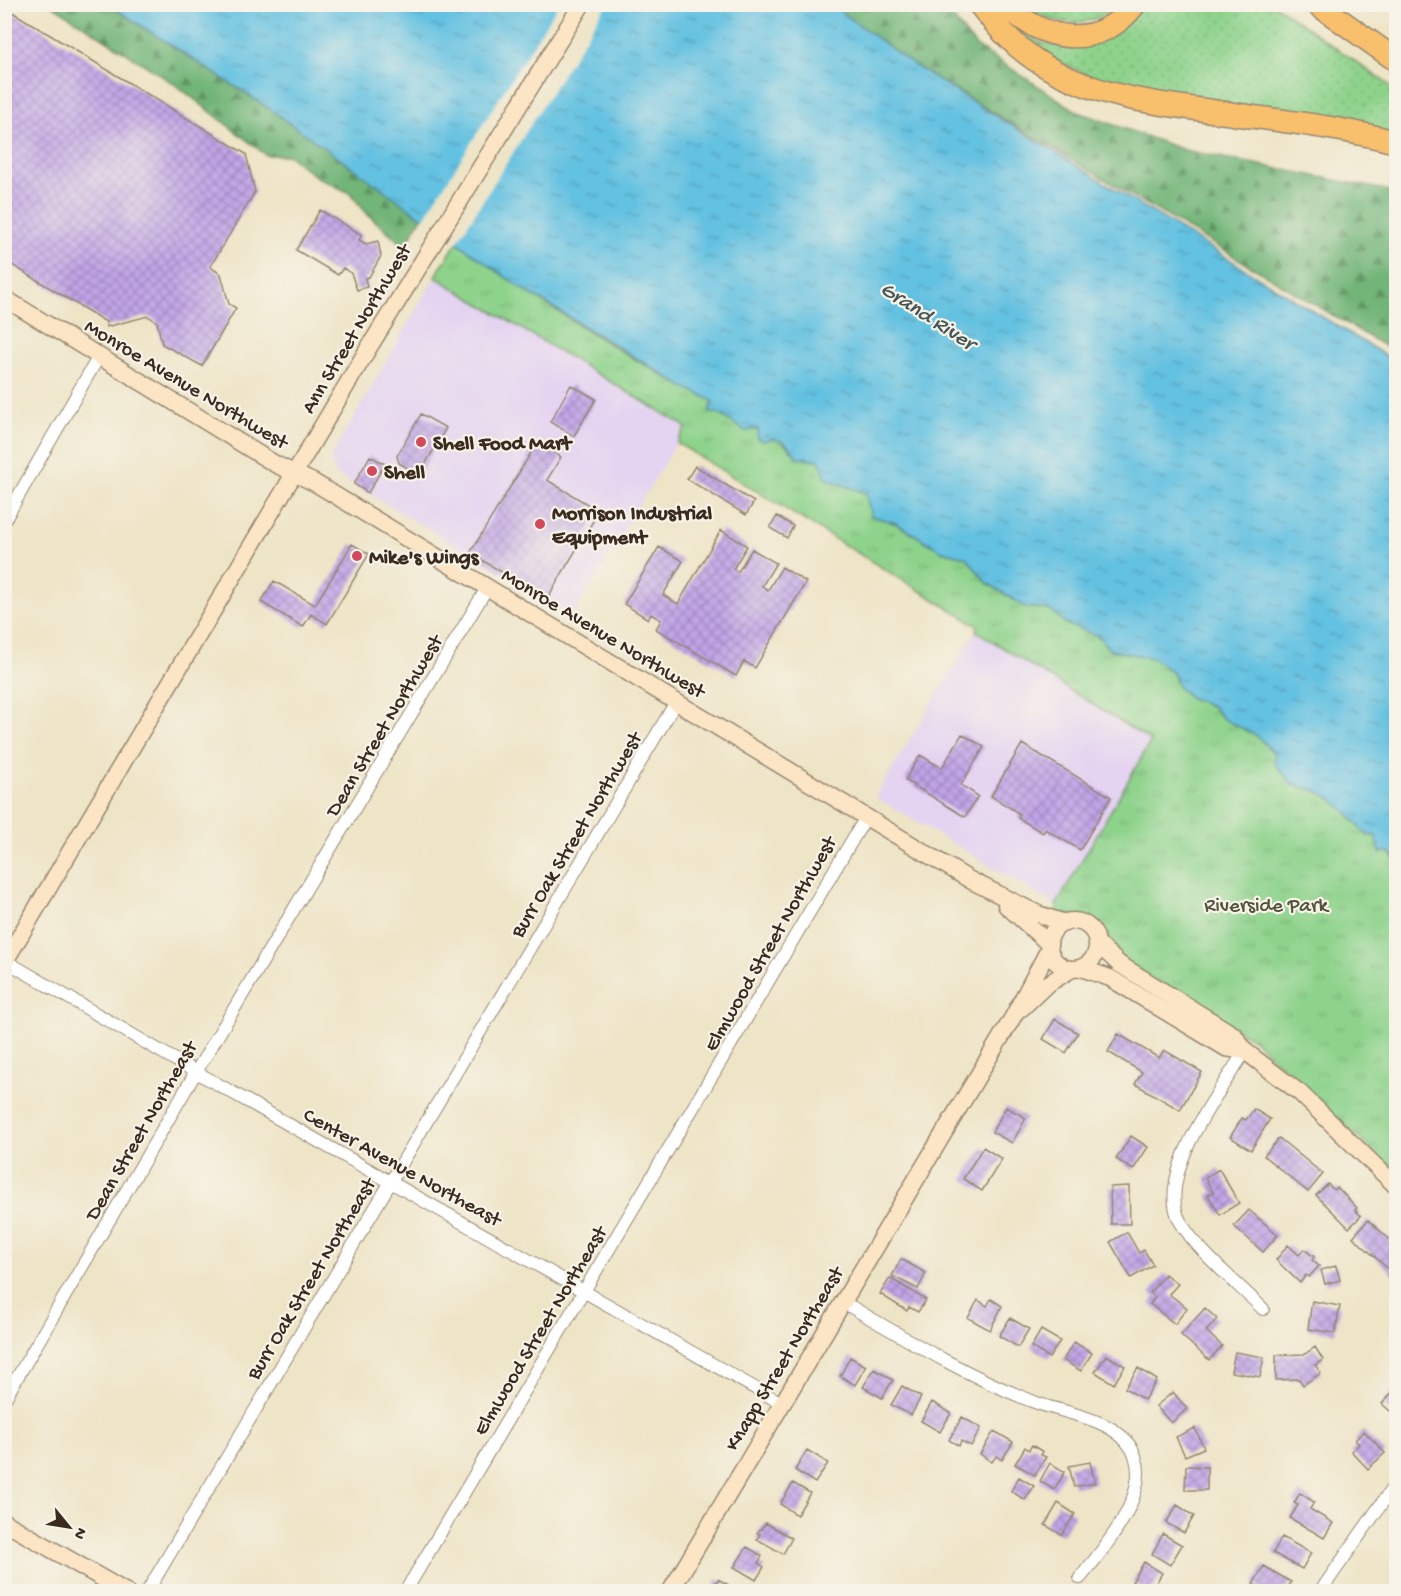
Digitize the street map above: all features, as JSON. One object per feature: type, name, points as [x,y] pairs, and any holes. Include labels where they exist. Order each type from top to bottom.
[{"type":"highway","points":[[979,4],[998,27],[1033,58],[1074,81],[1106,93],[1161,104],[1311,125],[1396,142]]},
{"type":"highway","points":[[1005,4],[1024,22],[1043,32],[1063,37],[1090,35],[1106,28],[1135,4]]},
{"type":"highway","points":[[1317,4],[1396,60]]},
{"type":"main road","name":"Ann Street Northwest","points":[[5,961],[427,251],[582,4]]},
{"type":"main road","name":"Monroe Avenue Northwest","points":[[4,298],[275,464],[294,473],[487,588],[994,894],[1038,914],[1065,923]]},
{"type":"main road","name":"Monroe Avenue Northwest","points":[[994,894],[1049,946]]},
{"type":"main road","points":[[1074,921],[1085,925],[1094,934],[1096,943],[1091,961],[1046,985],[1013,1017],[1049,946],[1054,931],[1065,923],[1074,921]]},
{"type":"main road","points":[[1096,943],[1119,964],[1134,983]]},
{"type":"main road","points":[[1049,946],[1055,961],[1134,983],[1234,1035],[1245,1051],[1300,1093],[1396,1186]]},
{"type":"main road","name":"Knapp Street Northeast","points":[[670,1592],[1013,1017]]},
{"type":"main road","points":[[4,1522],[126,1592]]},
{"type":"street","points":[[4,521],[99,356]]},
{"type":"street","name":"Dean Street Northwest","points":[[312,882],[487,588]]},
{"type":"street","name":"Burr Oak Street Northwest","points":[[507,986],[676,702]]},
{"type":"street","name":"Elmwood Street Northwest","points":[[706,1088],[866,817]]},
{"type":"street","name":"Dean Street Northeast","points":[[4,1400],[196,1072],[312,882]]},
{"type":"street","name":"Center Avenue Northeast","points":[[5,961],[196,1072],[783,1404]]},
{"type":"street","name":"Burr Oak Street Northeast","points":[[147,1592],[507,986]]},
{"type":"street","points":[[1245,1051],[1186,1150],[1173,1189],[1174,1205],[1188,1233],[1263,1309]]},
{"type":"street","name":"Elmwood Street Northeast","points":[[405,1592],[706,1088]]},
{"type":"street","points":[[843,1302],[978,1379],[1038,1404],[1102,1424],[1128,1444],[1136,1459],[1138,1477],[1136,1492],[1105,1547],[1080,1578]]},
{"type":"street","points":[[1320,1592],[1396,1483]]},
{"type":"shaded area","points":[[435,277],[686,427],[573,615],[336,474],[330,459]]},
{"type":"shaded area","points":[[976,631],[1152,741],[1056,905],[875,797]]},
{"type":"green space","points":[[52,5],[109,5],[270,109],[422,217],[405,246],[368,215],[350,193],[317,177],[288,155],[266,155],[176,85]]},
{"type":"green space","points":[[832,5],[942,5],[976,46],[1078,112],[1184,150],[1396,192],[1396,353],[915,66]]},
{"type":"green space","points":[[1020,5],[1118,5],[1094,19],[1069,23],[1045,17]]},
{"type":"green space","points":[[1145,5],[1275,5],[1396,90],[1396,134],[1139,92],[1098,80],[1045,55],[1009,25],[1042,43],[1069,46]]},
{"type":"green space","name":"Riverside Park","points":[[457,242],[614,347],[713,401],[718,413],[745,431],[767,433],[782,442],[798,458],[820,460],[827,479],[866,493],[871,516],[895,523],[942,551],[966,557],[986,582],[1025,607],[1050,610],[1067,624],[1098,636],[1110,650],[1153,658],[1173,673],[1179,688],[1191,698],[1212,706],[1223,719],[1256,735],[1275,754],[1293,785],[1328,796],[1343,808],[1367,835],[1376,836],[1396,860],[1396,1173],[1253,1039],[1125,962],[1092,923],[1067,914],[1059,915],[1056,905],[1151,741],[976,631],[978,626],[677,443],[686,427],[435,277]]},
{"type":"water","name":"Grand River","points":[[109,5],[832,5],[915,66],[1396,362],[1396,860],[1390,852],[1380,852],[1376,836],[1367,835],[1343,808],[1328,796],[1293,785],[1275,764],[1275,754],[1256,735],[1223,719],[1212,706],[1191,698],[1179,688],[1173,673],[1153,658],[1110,650],[1098,636],[1067,624],[1050,610],[1025,607],[986,582],[966,557],[942,551],[895,523],[871,516],[866,493],[827,479],[819,460],[798,458],[783,442],[774,439],[762,441],[757,438],[758,429],[745,431],[718,413],[712,413],[709,411],[713,401],[682,386],[521,288],[270,109]]},
{"type":"pier","points":[[558,5],[606,5],[455,245],[422,221]]},
{"type":"building","points":[[4,7],[246,154],[255,192],[210,267],[221,274],[229,304],[236,308],[202,366],[162,344],[157,322],[148,316],[106,327],[106,322],[4,260]]},
{"type":"building","points":[[320,210],[362,235],[359,240],[366,244],[378,241],[381,256],[369,277],[365,278],[367,287],[357,290],[351,273],[343,268],[338,275],[296,250]]},
{"type":"building","points":[[571,385],[596,399],[574,436],[550,422]]},
{"type":"building","name":"Shell Food Mart","points":[[421,414],[446,428],[419,475],[399,463],[397,456]]},
{"type":"building","name":"Morrison Industrial Equipment","points":[[537,443],[561,457],[547,480],[599,511],[547,599],[470,553]]},
{"type":"building","points":[[370,456],[385,464],[368,493],[354,484]]},
{"type":"building","points":[[695,466],[754,502],[746,515],[687,479]]},
{"type":"building","points":[[777,516],[793,526],[787,538],[770,528]]},
{"type":"building","points":[[721,530],[747,546],[733,569],[738,572],[752,549],[776,563],[762,586],[768,590],[782,567],[806,582],[755,668],[744,661],[736,676],[656,629],[661,620],[651,614],[648,619],[624,604],[659,547],[683,561],[663,595],[678,604]]},
{"type":"building","points":[[352,544],[369,554],[327,624],[311,614],[303,627],[261,602],[274,581],[315,605]]},
{"type":"building","points":[[962,734],[984,747],[961,785],[978,796],[965,817],[905,780],[920,755],[942,768]]},
{"type":"building","points":[[1022,744],[1111,797],[1080,850],[1045,829],[1043,833],[1018,818],[1020,814],[991,796]]},
{"type":"building","points":[[1055,1019],[1078,1033],[1066,1053],[1043,1039]]},
{"type":"building","points":[[1118,1034],[1159,1058],[1164,1050],[1202,1072],[1180,1110],[1135,1084],[1142,1072],[1108,1052]]},
{"type":"building","points":[[1006,1107],[1026,1118],[1012,1143],[992,1132]]},
{"type":"building","points":[[1254,1109],[1270,1119],[1251,1150],[1230,1137],[1242,1118],[1246,1120]]},
{"type":"building","points":[[1131,1136],[1148,1147],[1133,1170],[1116,1159]]},
{"type":"building","points":[[1279,1138],[1323,1174],[1308,1192],[1264,1156]]},
{"type":"building","points":[[983,1147],[1002,1159],[982,1191],[963,1179]]},
{"type":"building","points":[[1219,1169],[1239,1203],[1220,1215],[1208,1195],[1213,1192],[1205,1178]]},
{"type":"building","points":[[1328,1184],[1334,1190],[1337,1187],[1357,1208],[1355,1210],[1361,1216],[1349,1228],[1316,1195]]},
{"type":"building","points":[[1129,1186],[1130,1224],[1111,1224],[1110,1187]]},
{"type":"building","points":[[1249,1210],[1278,1235],[1263,1252],[1234,1226]]},
{"type":"building","points":[[1368,1220],[1396,1245],[1396,1276],[1353,1237]]},
{"type":"building","points":[[1127,1232],[1139,1253],[1144,1250],[1153,1265],[1131,1278],[1110,1242]]},
{"type":"building","points":[[1288,1245],[1299,1255],[1304,1249],[1314,1257],[1312,1260],[1319,1266],[1309,1277],[1306,1275],[1300,1283],[1276,1260]]},
{"type":"building","points":[[901,1259],[926,1273],[918,1289],[892,1276]]},
{"type":"building","points":[[1336,1266],[1340,1280],[1325,1284],[1321,1270]]},
{"type":"building","points":[[1165,1274],[1178,1284],[1169,1294],[1187,1308],[1175,1324],[1150,1304],[1155,1297],[1150,1293]]},
{"type":"building","points":[[890,1278],[926,1300],[918,1312],[909,1307],[907,1311],[880,1294]]},
{"type":"building","points":[[991,1299],[1002,1306],[990,1330],[968,1318],[978,1300],[987,1306]]},
{"type":"building","points":[[1312,1301],[1340,1306],[1335,1333],[1308,1329]]},
{"type":"building","points":[[1205,1308],[1217,1319],[1206,1331],[1222,1346],[1209,1360],[1181,1335]]},
{"type":"building","points":[[1010,1318],[1029,1329],[1018,1347],[999,1336]]},
{"type":"building","points":[[1041,1330],[1060,1341],[1049,1358],[1031,1347]]},
{"type":"building","points":[[1074,1342],[1092,1353],[1081,1371],[1063,1360]]},
{"type":"building","points":[[1315,1347],[1323,1360],[1315,1365],[1321,1373],[1303,1385],[1299,1379],[1276,1380],[1276,1355],[1305,1354]]},
{"type":"building","points":[[1235,1352],[1264,1357],[1260,1377],[1231,1372]]},
{"type":"building","points":[[1106,1355],[1125,1366],[1114,1384],[1095,1372]]},
{"type":"building","points":[[850,1357],[866,1366],[855,1385],[840,1376]]},
{"type":"building","points":[[1138,1368],[1157,1380],[1144,1400],[1125,1388]]},
{"type":"building","points":[[874,1369],[893,1380],[882,1398],[863,1387]]},
{"type":"building","points":[[902,1386],[921,1397],[911,1415],[891,1405]]},
{"type":"building","points":[[1394,1390],[1396,1392],[1396,1416],[1382,1404]]},
{"type":"building","points":[[1173,1392],[1187,1409],[1171,1423],[1156,1406]]},
{"type":"building","points":[[932,1402],[951,1413],[940,1432],[921,1421]]},
{"type":"building","points":[[962,1417],[981,1428],[971,1446],[961,1441],[959,1446],[949,1440]]},
{"type":"building","points":[[1195,1428],[1204,1448],[1185,1456],[1176,1437]]},
{"type":"building","points":[[994,1431],[1013,1442],[1002,1460],[996,1456],[992,1462],[980,1454]]},
{"type":"building","points":[[1364,1431],[1385,1453],[1368,1469],[1351,1451],[1359,1444],[1355,1440]]},
{"type":"building","points":[[1032,1445],[1043,1452],[1041,1455],[1046,1457],[1035,1475],[1015,1464],[1025,1447],[1029,1450]]},
{"type":"building","points":[[807,1450],[828,1463],[815,1483],[795,1470]]},
{"type":"building","points":[[1090,1462],[1095,1483],[1074,1487],[1069,1466]]},
{"type":"building","points":[[1050,1463],[1065,1472],[1054,1490],[1040,1481]]},
{"type":"building","points":[[1186,1466],[1207,1467],[1207,1490],[1185,1490]]},
{"type":"building","points":[[1019,1477],[1034,1486],[1025,1500],[1011,1491]]},
{"type":"building","points":[[793,1483],[810,1493],[797,1515],[780,1504]]},
{"type":"building","points":[[1300,1493],[1314,1502],[1310,1509],[1333,1523],[1324,1538],[1290,1518],[1298,1505],[1294,1503]]},
{"type":"building","points":[[1058,1503],[1075,1514],[1062,1535],[1045,1525]]},
{"type":"building","points":[[1177,1505],[1194,1516],[1184,1533],[1166,1523]]},
{"type":"building","points":[[766,1523],[792,1538],[783,1554],[757,1539],[760,1534],[757,1533]]},
{"type":"building","points":[[1163,1534],[1182,1545],[1170,1565],[1152,1554]]},
{"type":"building","points":[[1282,1537],[1311,1553],[1302,1569],[1273,1553]]},
{"type":"building","points":[[747,1547],[762,1556],[758,1563],[764,1567],[756,1580],[734,1567]]},
{"type":"building","points":[[1144,1562],[1162,1573],[1151,1592],[1132,1582]]},
{"type":"building","points":[[1264,1566],[1291,1582],[1286,1592],[1266,1592],[1253,1584]]},
{"type":"building","points":[[718,1579],[741,1592],[711,1592]]},
{"type":"place","name":"Shell Food Mart","points":[[421,442]]},
{"type":"place","name":"Shell","points":[[372,471]]},
{"type":"place","name":"Morrison Industrial Equipment","points":[[540,524]]},
{"type":"place","name":"Mike's Wings","points":[[357,556]]}]
